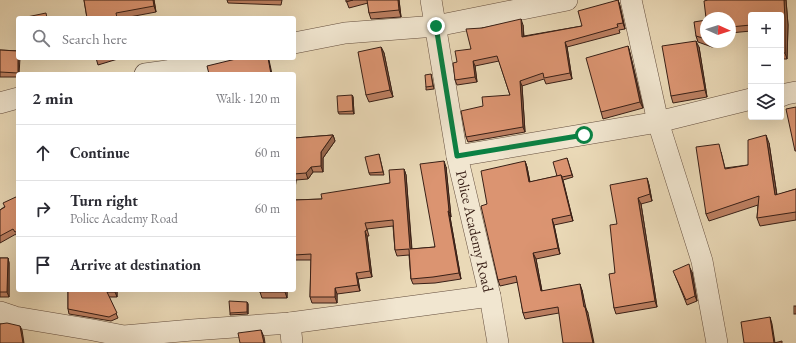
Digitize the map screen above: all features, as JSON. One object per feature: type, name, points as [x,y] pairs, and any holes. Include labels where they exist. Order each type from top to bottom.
[{"type":"street","name":"Police Academy Road","points":[[431,0],[457,156],[490,296],[498,343]]},
{"type":"street","points":[[296,43],[345,33],[436,26],[567,0]]},
{"type":"street","points":[[631,0],[658,122],[702,261],[717,343]]},
{"type":"street","points":[[160,72],[213,60]]},
{"type":"street","points":[[784,95],[796,92]]},
{"type":"street","points":[[0,103],[16,99]]},
{"type":"street","points":[[457,156],[658,122],[748,101]]},
{"type":"street","points":[[0,312],[94,336],[124,336],[192,330],[291,333],[490,296]]},
{"type":"building","points":[[84,0],[153,0],[154,6],[116,13],[117,16],[87,16]]},
{"type":"building","points":[[367,0],[398,0],[399,10],[369,13]]},
{"type":"building","points":[[618,0],[623,23],[617,24],[618,27],[565,42],[570,73],[544,78],[543,73],[520,81],[523,127],[466,137],[461,111],[483,106],[482,97],[510,95],[497,56],[473,61],[475,77],[455,80],[453,63],[457,62],[455,51],[471,49],[466,29],[482,28],[521,19],[522,37],[582,26],[578,11]]},
{"type":"building","points":[[784,0],[785,53],[784,12],[748,12],[748,25],[736,26],[736,12],[705,12],[704,1]]},
{"type":"building","points":[[46,13],[47,16],[32,16]]},
{"type":"building","points":[[700,21],[700,37],[696,36],[694,22]]},
{"type":"building","points":[[696,41],[705,90],[671,96],[662,46]]},
{"type":"building","points":[[628,46],[640,102],[601,112],[586,58]]},
{"type":"building","points":[[381,47],[390,90],[366,95],[358,52]]},
{"type":"building","points":[[0,50],[16,51],[18,72],[0,72]]},
{"type":"building","points":[[232,60],[268,60],[271,72],[208,72],[207,66]]},
{"type":"building","points":[[431,74],[433,86],[426,87],[425,75]]},
{"type":"building","points":[[352,95],[353,111],[338,112],[337,96]]},
{"type":"building","points":[[796,107],[796,151],[795,151],[786,109]]},
{"type":"building","points":[[333,135],[321,152],[321,166],[311,167],[306,173],[296,174],[296,138]]},
{"type":"building","points":[[766,135],[775,195],[796,189],[796,212],[757,218],[759,196],[706,214],[696,147],[719,144],[725,169],[748,165],[748,140]]},
{"type":"building","points":[[379,154],[383,172],[369,173],[365,157]]},
{"type":"building","points":[[567,158],[572,175],[562,177],[561,175],[557,176],[553,162]]},
{"type":"building","points":[[444,161],[448,211],[459,273],[411,279],[409,249],[395,250],[393,220],[365,223],[367,230],[365,231],[370,271],[356,273],[358,285],[335,288],[335,297],[310,297],[311,254],[296,255],[296,200],[322,199],[321,194],[390,183],[389,170],[404,169],[410,249],[435,247],[420,164]]},
{"type":"building","points":[[525,161],[529,182],[561,175],[571,215],[552,219],[558,248],[533,253],[541,291],[580,284],[593,343],[563,343],[558,307],[523,313],[516,276],[498,280],[481,206],[487,204],[481,171]]},
{"type":"building","points":[[647,178],[650,194],[638,198],[655,301],[614,308],[609,274],[615,273],[610,225],[617,224],[610,185]]},
{"type":"building","points":[[16,197],[16,232],[13,229],[0,236],[0,210],[5,207],[3,203]]},
{"type":"building","points":[[0,258],[8,258],[7,292],[0,292]]},
{"type":"building","points":[[689,264],[695,296],[686,300],[673,271]]},
{"type":"building","points":[[68,292],[107,292],[117,313],[109,317],[68,309]]},
{"type":"building","points":[[229,301],[247,302],[247,312],[230,313]]},
{"type":"building","points":[[794,306],[796,306],[796,314],[794,314]]},
{"type":"building","points":[[770,317],[774,343],[744,343],[741,322]]},
{"type":"building","points":[[7,323],[20,326],[23,343],[0,343],[0,324]]},
{"type":"building","points":[[261,330],[264,343],[240,343],[238,333]]},
{"type":"route","points":[[436,26],[457,156],[584,135]]}]
